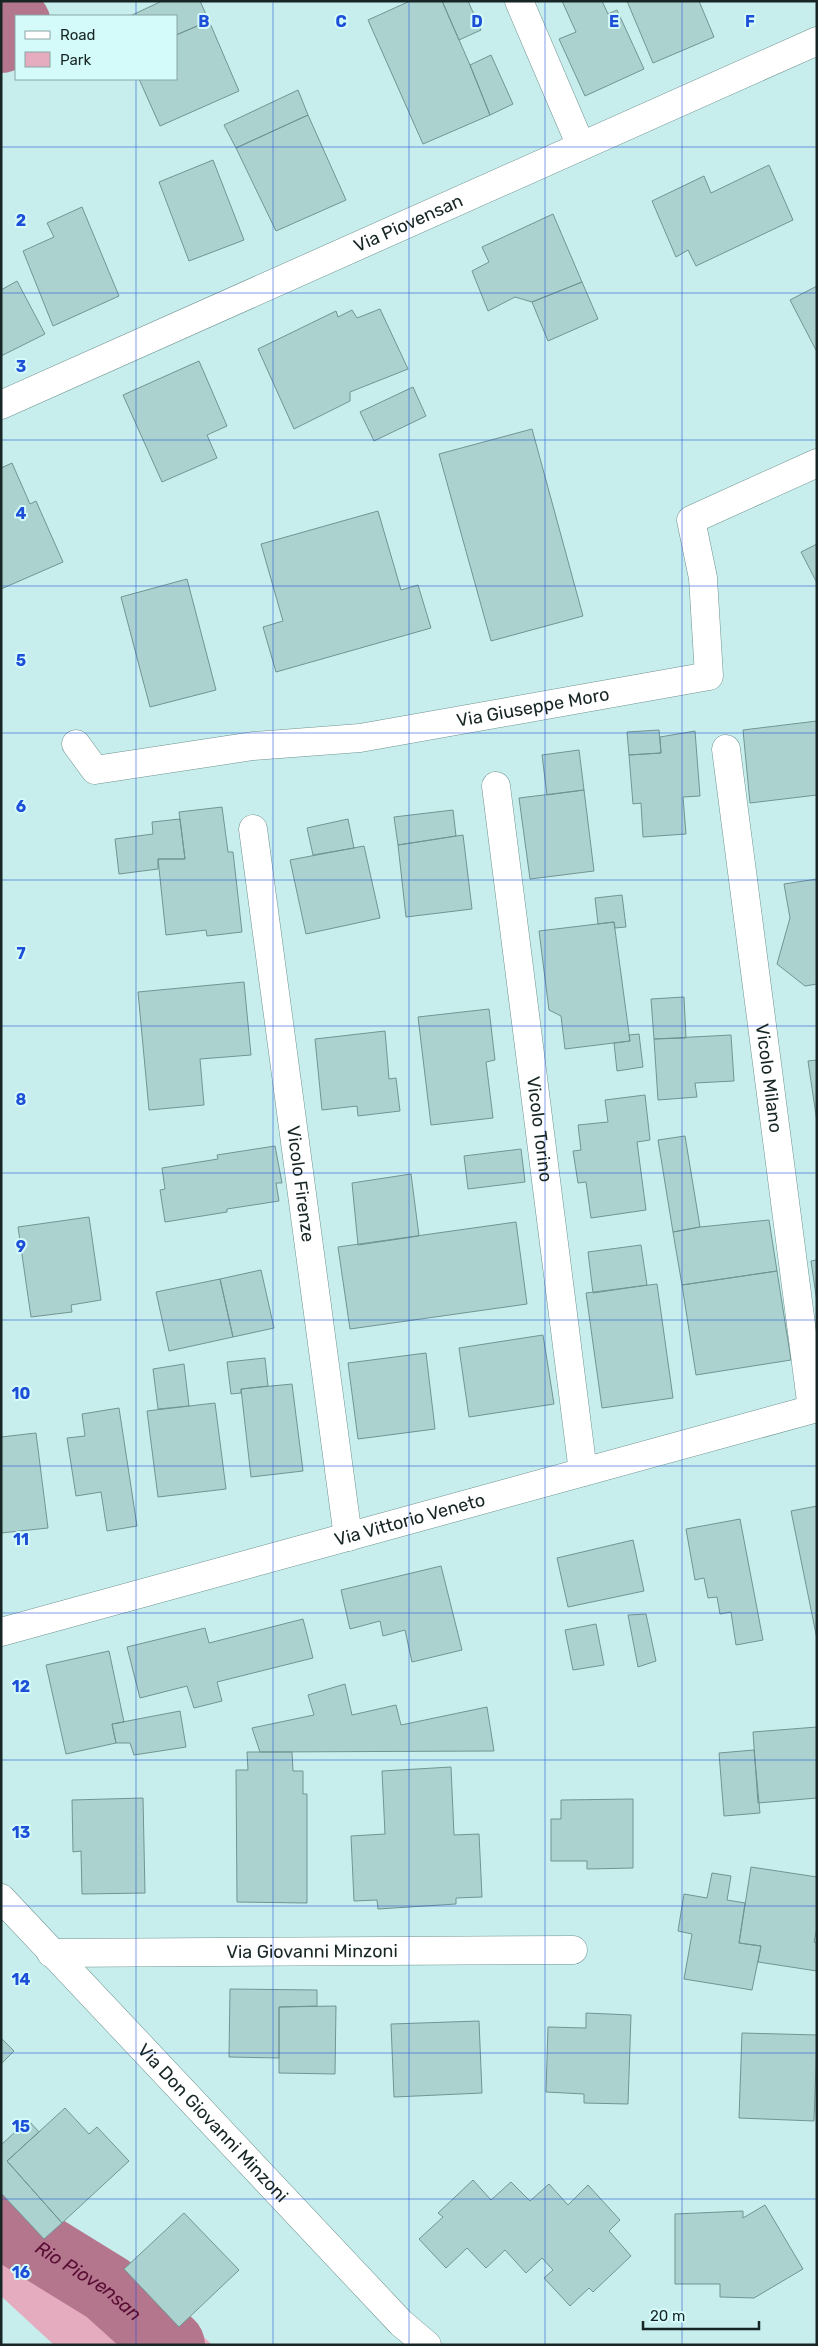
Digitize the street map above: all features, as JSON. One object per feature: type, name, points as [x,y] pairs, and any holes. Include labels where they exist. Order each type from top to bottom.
[{"type":"street","points":[[519,1],[581,146]]},
{"type":"street","name":"Via Piovensan","points":[[1,406],[817,41]]},
{"type":"street","name":"Via Giuseppe Moro","points":[[76,744],[95,770],[253,746],[360,738],[709,676],[703,578],[691,520],[817,463]]},
{"type":"street","name":"Vicolo Milano","points":[[726,749],[814,1408]]},
{"type":"street","name":"Vicolo Torino","points":[[496,786],[583,1472]]},
{"type":"street","name":"Vicolo Firenze","points":[[253,829],[348,1537]]},
{"type":"street","name":"Via Vittorio Veneto","points":[[1,1632],[814,1408]]},
{"type":"street","name":"Via Don Giovanni Minzoni","points":[[1,1898],[401,2323],[427,2345]]},
{"type":"street","name":"Via Giovanni Minzoni","points":[[51,1953],[573,1950]]},
{"type":"green space","points":[[1,2188],[110,2255],[157,2291],[212,2345],[54,2345],[1,2296]]},
{"type":"building","points":[[162,1],[200,1],[209,21],[178,34],[178,15],[132,15]]},
{"type":"building","points":[[410,1],[442,1],[490,115],[423,144],[368,20]]},
{"type":"building","points":[[442,1],[468,1],[481,30],[459,40]]},
{"type":"building","points":[[562,1],[602,1],[608,14],[617,10],[644,69],[585,96],[559,39],[576,32]]},
{"type":"building","points":[[627,1],[699,1],[714,37],[653,63]]},
{"type":"building","points":[[209,21],[239,91],[160,126],[139,80],[178,80],[178,34]]},
{"type":"building","points":[[491,55],[513,104],[490,115],[470,65]]},
{"type":"building","points":[[298,90],[308,115],[236,148],[224,125]]},
{"type":"building","points":[[308,115],[346,200],[276,231],[236,148]]},
{"type":"building","points":[[213,160],[244,240],[189,261],[159,182]]},
{"type":"building","points":[[769,165],[793,220],[696,266],[688,250],[676,257],[652,201],[704,176],[711,193]]},
{"type":"building","points":[[82,207],[119,296],[53,326],[23,251],[54,237],[47,223]]},
{"type":"building","points":[[553,214],[582,282],[532,302],[515,297],[488,311],[472,271],[489,262],[482,247]]},
{"type":"building","points":[[17,281],[45,334],[1,356],[1,290]]},
{"type":"building","points":[[582,282],[598,319],[548,341],[532,302]]},
{"type":"building","points":[[817,286],[817,352],[790,300]]},
{"type":"building","points":[[380,309],[408,369],[350,392],[350,401],[294,429],[258,349],[336,311],[338,317],[352,310],[357,318]]},
{"type":"building","points":[[199,361],[227,426],[207,435],[217,458],[162,482],[123,395]]},
{"type":"building","points":[[413,387],[426,416],[374,441],[360,412]]},
{"type":"building","points":[[532,429],[583,616],[491,641],[439,454]]},
{"type":"building","points":[[12,463],[30,504],[36,501],[63,562],[1,589],[1,468]]},
{"type":"building","points":[[378,511],[401,590],[418,585],[431,628],[276,672],[263,627],[283,621],[261,544]]},
{"type":"building","points":[[817,544],[817,583],[801,552]]},
{"type":"building","points":[[187,579],[216,690],[150,707],[121,597]]},
{"type":"building","points":[[817,721],[817,795],[750,803],[743,730]]},
{"type":"building","points":[[659,730],[661,753],[629,755],[627,732]]},
{"type":"building","points":[[695,731],[700,796],[683,797],[686,834],[643,837],[641,803],[633,804],[629,755],[661,753],[660,737]]},
{"type":"building","points":[[579,750],[584,790],[547,795],[542,755]]},
{"type":"building","points":[[584,790],[594,871],[530,879],[519,798]]},
{"type":"building","points":[[222,807],[228,852],[233,852],[242,932],[207,936],[206,930],[166,935],[158,859],[185,859],[179,812]]},
{"type":"building","points":[[453,810],[456,836],[398,845],[394,817]]},
{"type":"building","points":[[180,819],[185,859],[158,859],[158,869],[119,874],[115,839],[153,834],[152,822]]},
{"type":"building","points":[[348,819],[354,848],[313,855],[307,828]]},
{"type":"building","points":[[463,835],[472,909],[406,917],[398,845]]},
{"type":"building","points":[[364,846],[380,918],[306,934],[290,860]]},
{"type":"building","points":[[817,879],[817,984],[805,986],[777,964],[790,918],[784,884]]},
{"type":"building","points":[[622,895],[626,927],[615,928],[614,922],[598,924],[595,898]]},
{"type":"building","points":[[614,922],[630,1041],[565,1049],[561,1016],[549,1010],[539,931]]},
{"type":"building","points":[[244,982],[251,1055],[200,1059],[204,1105],[149,1110],[138,992]]},
{"type":"building","points":[[684,997],[686,1038],[654,1039],[651,999]]},
{"type":"building","points":[[489,1009],[495,1060],[486,1062],[493,1118],[431,1125],[418,1017]]},
{"type":"building","points":[[385,1031],[389,1079],[396,1078],[400,1111],[358,1116],[357,1106],[322,1110],[315,1039]]},
{"type":"building","points":[[639,1034],[643,1067],[617,1071],[614,1043],[630,1041],[629,1035]]},
{"type":"building","points":[[731,1035],[734,1081],[695,1083],[697,1097],[658,1100],[654,1039]]},
{"type":"building","points":[[817,1060],[817,1122],[808,1061]]},
{"type":"building","points":[[645,1095],[650,1140],[637,1142],[646,1210],[591,1218],[586,1182],[578,1183],[573,1151],[581,1150],[578,1125],[608,1122],[605,1100]]},
{"type":"building","points":[[685,1136],[700,1227],[673,1232],[658,1140]]},
{"type":"building","points":[[275,1146],[282,1183],[276,1183],[279,1201],[227,1209],[227,1212],[165,1222],[160,1190],[165,1189],[162,1168],[218,1159],[217,1155]]},
{"type":"building","points":[[521,1149],[525,1182],[468,1189],[464,1156]]},
{"type":"building","points":[[411,1174],[419,1236],[358,1245],[352,1183]]},
{"type":"building","points":[[89,1217],[101,1300],[71,1305],[72,1312],[31,1317],[18,1227]]},
{"type":"building","points":[[769,1220],[777,1271],[682,1285],[673,1232],[700,1227]]},
{"type":"building","points":[[516,1222],[527,1304],[350,1329],[338,1247]]},
{"type":"building","points":[[641,1245],[647,1285],[593,1293],[588,1252]]},
{"type":"building","points":[[817,1260],[817,1302],[811,1261]]},
{"type":"building","points":[[261,1270],[274,1328],[233,1337],[220,1279]]},
{"type":"building","points":[[777,1271],[791,1360],[696,1375],[682,1285]]},
{"type":"building","points":[[220,1279],[233,1337],[169,1351],[156,1292]]},
{"type":"building","points":[[657,1284],[673,1398],[602,1408],[586,1293]]},
{"type":"building","points":[[543,1335],[554,1404],[469,1417],[459,1348]]},
{"type":"building","points":[[426,1353],[435,1429],[358,1439],[348,1363]]},
{"type":"building","points":[[265,1358],[268,1386],[241,1389],[241,1393],[231,1394],[227,1362]]},
{"type":"building","points":[[184,1364],[189,1406],[158,1409],[153,1369]]},
{"type":"building","points":[[292,1384],[303,1471],[251,1477],[241,1389]]},
{"type":"building","points":[[215,1403],[226,1489],[158,1497],[147,1411]]},
{"type":"building","points":[[119,1408],[137,1526],[107,1531],[101,1492],[76,1496],[67,1438],[85,1436],[82,1414]]},
{"type":"building","points":[[36,1433],[48,1528],[1,1533],[1,1437]]},
{"type":"building","points":[[817,1506],[817,1639],[791,1511]]},
{"type":"building","points":[[740,1519],[763,1640],[736,1645],[731,1612],[720,1614],[717,1597],[708,1598],[704,1578],[695,1580],[686,1529]]},
{"type":"building","points":[[633,1540],[644,1591],[568,1607],[557,1558]]},
{"type":"building","points":[[441,1566],[462,1650],[412,1662],[405,1630],[383,1636],[380,1621],[350,1629],[341,1590]]},
{"type":"building","points":[[646,1614],[656,1661],[638,1667],[628,1615]]},
{"type":"building","points":[[303,1619],[313,1658],[217,1682],[222,1701],[194,1708],[187,1686],[140,1698],[127,1647],[205,1628],[209,1643]]},
{"type":"building","points":[[596,1624],[604,1665],[573,1670],[565,1630]]},
{"type":"building","points":[[109,1651],[124,1722],[112,1724],[116,1743],[66,1754],[46,1665]]},
{"type":"building","points":[[345,1684],[352,1715],[396,1705],[401,1725],[487,1707],[494,1751],[260,1752],[252,1728],[314,1715],[308,1695]]},
{"type":"building","points":[[180,1711],[186,1747],[134,1755],[130,1743],[116,1743],[112,1724]]},
{"type":"building","points":[[817,1727],[817,1798],[758,1803],[753,1732]]},
{"type":"building","points":[[754,1750],[760,1813],[724,1816],[719,1753]]},
{"type":"building","points":[[247,1752],[292,1752],[293,1771],[303,1771],[303,1794],[307,1794],[307,1903],[237,1902],[236,1770],[248,1770]]},
{"type":"building","points":[[451,1767],[454,1835],[479,1834],[482,1897],[456,1898],[456,1904],[378,1909],[377,1900],[354,1901],[351,1836],[385,1834],[382,1771]]},
{"type":"building","points":[[143,1798],[145,1893],[82,1894],[81,1851],[73,1852],[72,1800]]},
{"type":"building","points":[[633,1799],[633,1868],[587,1869],[587,1861],[551,1861],[551,1819],[561,1819],[561,1800]]},
{"type":"building","points":[[751,1867],[817,1877],[817,1928],[814,1942],[817,1943],[817,1971],[758,1962],[761,1946],[739,1943]]},
{"type":"building","points":[[712,1873],[731,1876],[727,1900],[745,1903],[739,1943],[761,1946],[752,1990],[684,1979],[692,1934],[678,1931],[684,1894],[707,1898]]},
{"type":"building","points":[[230,1989],[317,1990],[317,2006],[279,2007],[279,2058],[229,2057]]},
{"type":"building","points":[[336,2006],[335,2074],[279,2073],[279,2007]]},
{"type":"building","points":[[586,2013],[631,2015],[628,2104],[584,2103],[584,2094],[546,2092],[548,2027],[586,2028]]},
{"type":"building","points":[[479,2021],[482,2093],[394,2097],[391,2024]]},
{"type":"building","points":[[742,2033],[817,2035],[814,2121],[739,2118]]},
{"type":"building","points":[[1,2038],[14,2051],[1,2064]]},
{"type":"building","points":[[65,2108],[89,2134],[97,2127],[129,2161],[62,2223],[7,2161]]},
{"type":"building","points":[[28,2120],[39,2132],[7,2161],[62,2223],[44,2239],[1,2193],[1,2145]]},
{"type":"building","points":[[473,2180],[491,2200],[511,2182],[530,2201],[549,2184],[568,2205],[588,2185],[620,2220],[609,2231],[631,2256],[593,2292],[589,2288],[570,2306],[544,2278],[553,2270],[542,2258],[526,2273],[505,2250],[486,2268],[467,2248],[446,2268],[419,2239],[443,2217],[438,2213]]},
{"type":"building","points":[[765,2205],[803,2269],[754,2298],[720,2297],[720,2284],[675,2284],[675,2214],[743,2211],[743,2218]]},
{"type":"building","points":[[184,2213],[239,2270],[179,2327],[124,2269]]},
{"type":"waterway","name":"Rio Piovensan","points":[[1,38],[15,25]]},
{"type":"waterway","name":"Rio Piovensan","points":[[1,2223],[108,2289],[170,2345]]}]
